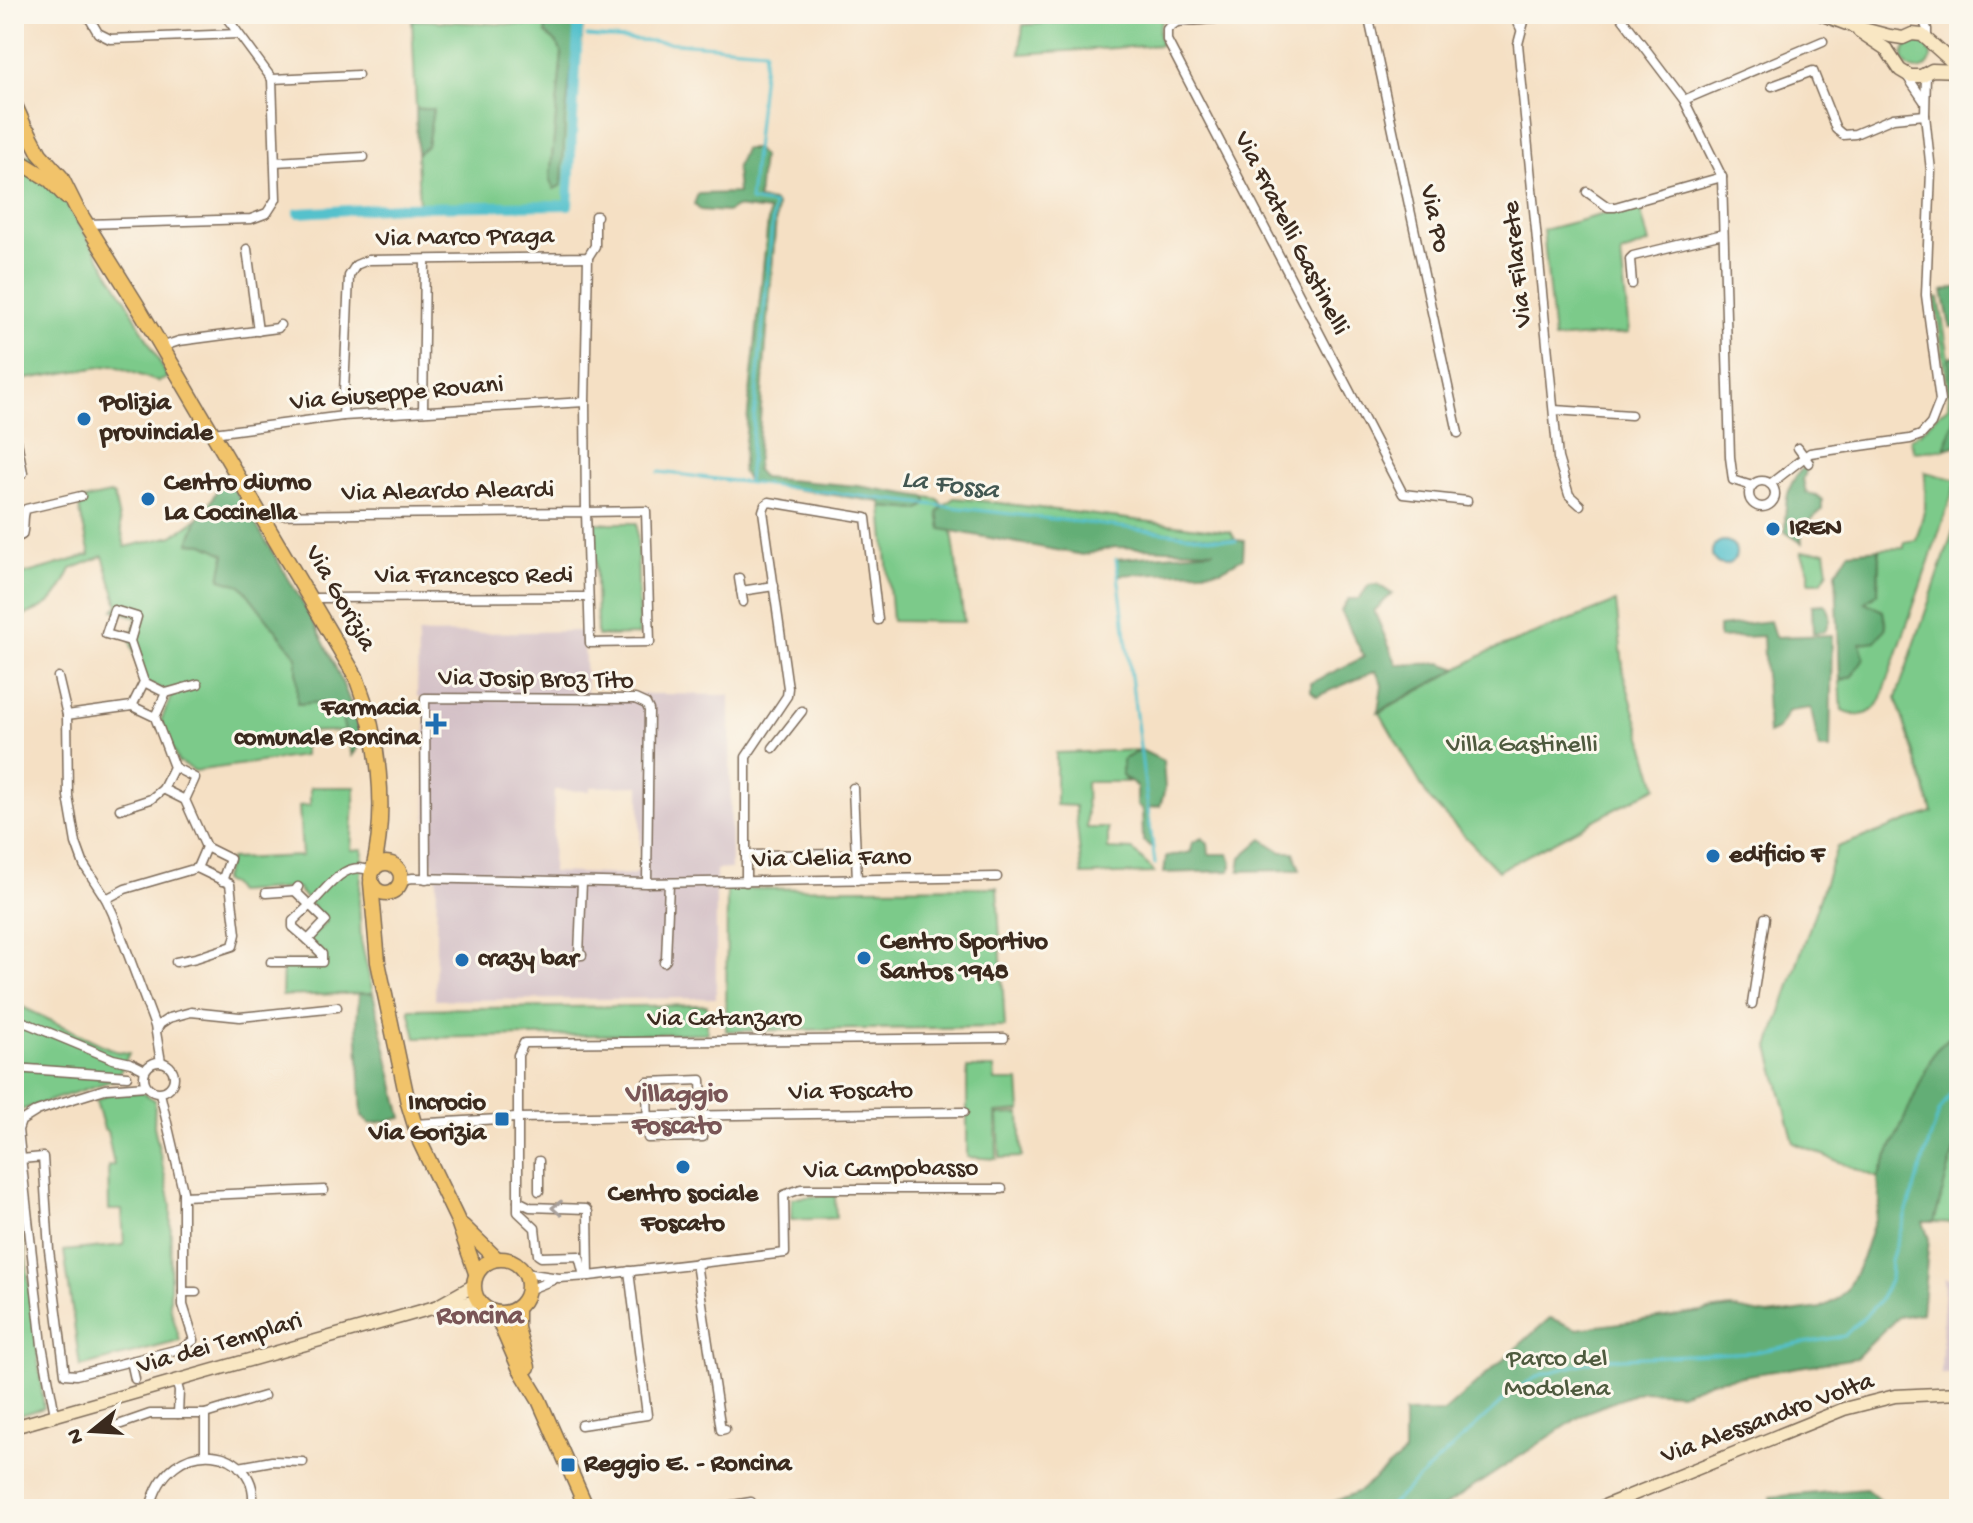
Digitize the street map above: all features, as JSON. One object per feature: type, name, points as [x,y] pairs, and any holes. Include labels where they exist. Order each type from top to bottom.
[{"type":"main road","points":[[14,103],[20,128]]},
{"type":"main road","name":"Via Gorizia","points":[[20,128],[32,136],[34,144],[61,177],[350,665],[367,706],[378,772],[379,829],[372,875],[382,985],[413,1124],[457,1219]]},
{"type":"main road","points":[[16,161],[29,156],[34,144]]},
{"type":"main road","name":"Via Gorizia","points":[[16,161],[50,180],[76,207]]},
{"type":"main road","name":"Via Gorizia","points":[[379,829],[396,880]]},
{"type":"main road","points":[[384,863],[396,880],[380,892],[372,875],[384,863]]},
{"type":"main road","points":[[375,926],[380,905],[396,880]]},
{"type":"main road","points":[[457,1219],[497,1259]]},
{"type":"main road","points":[[457,1219],[475,1279],[478,1302],[496,1314],[517,1309],[526,1298],[525,1273],[509,1260],[497,1259],[485,1264],[475,1279]]},
{"type":"main road","points":[[517,1309],[522,1347],[539,1400],[587,1509]]},
{"type":"main road","points":[[496,1314],[519,1367],[539,1400]]},
{"type":"street","points":[[87,14],[98,33],[110,39],[238,34]]},
{"type":"street","points":[[87,224],[251,219],[272,209],[276,199],[272,79],[224,14]]},
{"type":"street","name":"Via Fratelli Gastinelli","points":[[1272,14],[1177,22],[1167,29],[1167,40],[1403,494],[1467,501]]},
{"type":"street","name":"Via Po","points":[[1368,14],[1458,433]]},
{"type":"street","points":[[1514,14],[1521,29]]},
{"type":"street","name":"Via Filarete","points":[[1526,14],[1518,44],[1560,472],[1569,495],[1580,505]]},
{"type":"street","points":[[1619,14],[1684,100],[1722,177],[1733,480],[1752,486]]},
{"type":"street","points":[[1820,14],[1852,26],[1927,37]]},
{"type":"street","points":[[1895,59],[1896,47],[1907,36],[1920,14]]},
{"type":"street","points":[[1920,14],[1927,37],[1959,70]]},
{"type":"street","points":[[1852,26],[1886,49],[1919,90],[1926,105]]},
{"type":"street","points":[[1684,100],[1823,41]]},
{"type":"street","points":[[1770,484],[1820,450],[1906,441],[1921,435],[1937,413],[1940,385],[1926,295],[1931,171],[1925,115],[1929,72],[1937,58],[1936,49]]},
{"type":"street","points":[[1905,74],[1915,77],[1929,72],[1959,70]]},
{"type":"street","points":[[1772,86],[1813,71],[1836,129],[1843,135],[1855,134],[1893,118],[1925,115]]},
{"type":"street","points":[[272,79],[358,75]]},
{"type":"street","points":[[275,162],[364,157]]},
{"type":"street","points":[[1587,192],[1608,207],[1615,207],[1722,177]]},
{"type":"street","name":"Via Marco Praga","points":[[343,416],[352,270],[362,261],[588,257],[595,246],[597,216]]},
{"type":"street","points":[[1632,284],[1630,259],[1633,256],[1723,234]]},
{"type":"street","points":[[247,249],[258,331]]},
{"type":"street","points":[[586,512],[588,257]]},
{"type":"street","points":[[423,411],[425,260]]},
{"type":"street","points":[[160,347],[179,341],[278,328],[280,325]]},
{"type":"street","name":"Via Giuseppe Rovani","points":[[213,433],[343,416],[585,402]]},
{"type":"street","points":[[1554,410],[1631,415]]},
{"type":"street","points":[[14,429],[23,473]]},
{"type":"street","points":[[1798,448],[1807,460]]},
{"type":"street","points":[[1762,481],[1770,484],[1774,490],[1771,503],[1765,507],[1751,501],[1749,494],[1752,486],[1762,481]]},
{"type":"street","points":[[14,539],[22,535],[26,526],[23,514],[26,509],[81,496]]},
{"type":"street","points":[[746,882],[746,757],[787,696],[788,688],[763,511],[765,505],[769,502],[866,518],[878,620]]},
{"type":"street","name":"Via Aleardo Aleardi","points":[[262,515],[646,511],[650,642],[590,643],[586,512]]},
{"type":"street","points":[[739,578],[743,602]]},
{"type":"street","points":[[741,591],[774,586]]},
{"type":"street","name":"Via Francesco Redi","points":[[311,598],[588,597]]},
{"type":"street","points":[[130,641],[144,682],[166,693],[198,684]]},
{"type":"street","points":[[58,677],[67,715],[68,796],[76,843],[84,865],[106,899],[156,1031],[161,1062]]},
{"type":"street","points":[[132,706],[144,682]]},
{"type":"street","points":[[155,717],[166,693]]},
{"type":"street","name":"Via Josip Broz Tito","points":[[426,879],[425,698],[635,699],[646,704],[649,710],[647,883]]},
{"type":"street","points":[[67,715],[132,706],[155,717],[174,767],[195,778],[185,800]]},
{"type":"street","points":[[773,748],[802,711]]},
{"type":"street","points":[[769,721],[786,731]]},
{"type":"street","points":[[120,809],[151,799],[163,789],[174,767]]},
{"type":"street","points":[[853,788],[857,880]]},
{"type":"street","points":[[163,789],[185,800],[206,847],[230,859],[222,881]]},
{"type":"street","points":[[197,868],[206,847]]},
{"type":"street","points":[[746,855],[856,854]]},
{"type":"street","points":[[106,899],[125,889],[197,868],[230,884],[236,934],[233,946],[176,962]]},
{"type":"street","points":[[271,962],[322,962],[322,954],[293,927],[293,921],[347,870],[359,868],[372,875]]},
{"type":"street","name":"Via Clelia Fano","points":[[396,880],[669,883],[997,877]]},
{"type":"street","points":[[582,882],[579,955],[582,955]]},
{"type":"street","points":[[664,962],[669,883]]},
{"type":"street","points":[[266,893],[297,889],[326,921],[308,940]]},
{"type":"street","points":[[1752,1004],[1765,918]]},
{"type":"street","points":[[156,1031],[169,1018],[191,1012],[240,1017],[337,1007]]},
{"type":"street","points":[[14,1018],[145,1070]]},
{"type":"street","name":"Via Catanzaro","points":[[516,1118],[518,1055],[520,1048],[530,1041],[1004,1038]]},
{"type":"street","points":[[161,1062],[170,1068],[174,1078],[170,1088],[160,1093],[146,1086],[143,1078],[151,1064],[161,1062]]},
{"type":"street","points":[[14,1068],[127,1076]]},
{"type":"street","points":[[701,1080],[703,1137],[648,1138],[647,1116],[647,1082],[701,1080]]},
{"type":"street","points":[[55,1415],[42,1345],[18,1130],[21,1121],[37,1111],[105,1089],[146,1086]]},
{"type":"street","points":[[40,1146],[65,1374],[76,1375],[183,1348],[194,1340],[183,1305],[183,1196],[160,1093]]},
{"type":"street","name":"Via Foscato","points":[[413,1124],[516,1118],[964,1112]]},
{"type":"street","points":[[516,1118],[519,1215],[532,1222],[535,1228],[538,1255],[584,1256]]},
{"type":"street","points":[[170,1135],[181,1133]]},
{"type":"street","points":[[21,1159],[41,1157]]},
{"type":"street","points":[[539,1161],[539,1191]]},
{"type":"street","points":[[518,1172],[539,1172]]},
{"type":"street","name":"Via Campobasso","points":[[525,1273],[559,1278],[586,1276],[785,1253],[784,1195],[801,1189],[1002,1189]]},
{"type":"street","points":[[183,1196],[324,1190]]},
{"type":"street","points":[[518,1201],[530,1207],[586,1209],[586,1276]]},
{"type":"street","points":[[696,1263],[721,1430],[725,1429]]},
{"type":"street","points":[[581,1425],[647,1415],[629,1271]]},
{"type":"street","name":"Via Campobasso","points":[[528,1290],[559,1278]]},
{"type":"street","points":[[439,1306],[475,1279]]},
{"type":"street","points":[[183,1292],[196,1292]]},
{"type":"street","points":[[439,1306],[478,1302]]},
{"type":"street","name":"Via dei Templari","points":[[14,1427],[439,1306]]},
{"type":"street","points":[[131,1361],[135,1379]]},
{"type":"street","points":[[176,1381],[178,1414]]},
{"type":"street","name":"Via Alessandro Volta","points":[[1597,1509],[1844,1409],[1895,1396],[1959,1393]]},
{"type":"street","points":[[104,1430],[150,1414],[205,1414],[264,1396]]},
{"type":"street","points":[[205,1414],[205,1454]]},
{"type":"street","points":[[150,1509],[161,1481],[171,1469],[183,1459],[205,1454],[225,1458],[248,1477],[252,1509]]},
{"type":"street","points":[[239,1467],[272,1461],[303,1462]]},
{"type":"street","points":[[709,1509],[751,1502]]},
{"type":"shaded area","points":[[1024,14],[1158,14],[1023,25]]},
{"type":"shaded area","points":[[583,631],[587,693],[730,695],[731,869],[716,870],[716,998],[435,1000],[437,880],[427,845],[425,699],[417,696],[418,634]],"holes":[[[640,786],[640,870],[632,875],[552,872],[554,790],[590,791],[590,787]]]},
{"type":"shaded area","points":[[1944,1278],[1959,1279],[1959,1375],[1941,1374]]},
{"type":"green space","points":[[1166,14],[1159,29],[1161,45],[1020,54],[1023,25]]},
{"type":"green space","points":[[576,17],[583,23],[581,48],[573,57],[565,120],[562,185],[554,189],[550,180],[562,53],[556,42],[546,34],[545,26],[574,27]]},
{"type":"green space","points":[[412,20],[545,26],[546,34],[562,52],[550,180],[562,184],[565,120],[573,57],[577,52],[568,205],[419,207],[417,154],[427,146],[433,110],[416,108]]},
{"type":"green space","points":[[1917,42],[1927,46],[1931,56],[1927,66],[1917,70],[1907,66],[1903,56],[1907,46]]},
{"type":"green space","points":[[416,109],[433,109],[427,146],[417,154]]},
{"type":"green space","points":[[744,149],[755,149],[762,156],[758,200],[773,202],[777,206],[756,470],[763,478],[858,486],[926,497],[927,504],[918,510],[882,507],[881,502],[748,482],[742,471],[769,211],[735,207],[727,212],[700,210],[694,204],[698,194],[738,193],[736,168]]},
{"type":"green space","points":[[35,154],[128,303],[168,378],[158,382],[113,365],[14,381],[14,157]]},
{"type":"green space","points":[[1639,205],[1649,243],[1621,254],[1629,333],[1554,339],[1543,230]]},
{"type":"green space","points":[[1959,287],[1959,326],[1950,327],[1943,291]]},
{"type":"green space","points":[[1939,298],[1949,357],[1954,421],[1945,449],[1914,452],[1910,439],[1948,407],[1949,395],[1935,299]]},
{"type":"green space","points":[[1959,356],[1959,445],[1945,449],[1954,421],[1949,357]]},
{"type":"green space","points":[[1809,463],[1803,480],[1806,493],[1822,500],[1822,510],[1806,524],[1807,532],[1801,532],[1802,543],[1785,532],[1785,512],[1791,485]]},
{"type":"green space","points":[[1925,472],[1957,480],[1881,700],[1869,712],[1859,715],[1842,711],[1840,681],[1852,676],[1860,643],[1864,602],[1878,593],[1879,549],[1904,548],[1904,542],[1916,540],[1925,508]]},
{"type":"green space","points":[[225,475],[303,604],[337,670],[363,741],[352,756],[341,716],[324,702],[297,704],[297,657],[241,585],[220,579],[225,554],[204,544],[189,543],[198,518]]},
{"type":"green space","points":[[110,494],[114,496],[125,547],[173,536],[198,518],[189,543],[204,544],[226,554],[241,585],[297,657],[297,704],[324,702],[341,716],[346,731],[304,732],[304,756],[195,771],[178,762],[161,720],[173,693],[144,682],[130,641],[137,617],[114,610],[118,605],[103,556],[71,569],[50,602],[14,619],[14,577],[90,555],[79,507],[83,506],[82,500]]},
{"type":"green space","points":[[926,497],[938,499],[943,506],[954,498],[1231,532],[1236,541],[941,528],[952,531],[964,622],[892,621],[882,507],[918,510],[927,504]]},
{"type":"green space","points":[[943,506],[1244,541],[1243,558],[1221,570],[1118,575],[1116,559],[1214,551],[1115,547],[1083,555],[941,529],[938,513]]},
{"type":"green space","points":[[1959,514],[1959,1028],[1934,1052],[1878,1178],[1794,1143],[1769,1047],[1837,847],[1933,812],[1896,698]]},
{"type":"green space","points":[[595,523],[637,523],[639,635],[597,636]]},
{"type":"green space","points":[[1879,549],[1878,593],[1865,602],[1883,611],[1886,627],[1876,641],[1860,643],[1864,658],[1852,676],[1840,681],[1836,572],[1849,552]]},
{"type":"green space","points":[[1825,551],[1828,571],[1821,582],[1809,582],[1809,571],[1801,552]]},
{"type":"green space","points":[[1377,584],[1392,594],[1374,611],[1397,665],[1441,663],[1458,669],[1378,712],[1382,685],[1376,671],[1317,696],[1311,691],[1311,683],[1364,657],[1341,611],[1348,599],[1359,599],[1369,585]]},
{"type":"green space","name":"Villa Gastinelli","points":[[1616,602],[1624,676],[1657,787],[1498,871],[1429,799],[1380,713],[1488,652]]},
{"type":"green space","points":[[1825,604],[1830,614],[1829,624],[1825,631],[1813,633],[1812,605]]},
{"type":"green space","points":[[1770,621],[1775,637],[1832,635],[1830,749],[1819,749],[1811,708],[1789,711],[1777,730],[1768,734],[1763,636],[1719,638],[1719,627]]},
{"type":"green space","points":[[1141,750],[1122,760],[1122,776],[1128,782],[1086,782],[1087,828],[1108,828],[1108,849],[1133,850],[1155,873],[1082,875],[1075,806],[1056,805],[1056,753]]},
{"type":"green space","points":[[1141,750],[1163,761],[1165,789],[1160,806],[1148,808],[1153,848],[1143,841],[1142,809],[1137,805],[1137,787],[1122,776],[1122,760]]},
{"type":"green space","points":[[310,787],[355,787],[351,850],[363,849],[359,902],[361,941],[373,993],[282,996],[283,962],[322,961],[308,940],[326,922],[297,888],[236,892],[230,884],[222,881],[230,859],[302,856],[299,806],[310,805]]},
{"type":"green space","points":[[1202,838],[1208,843],[1209,854],[1229,854],[1232,863],[1230,871],[1164,873],[1166,857],[1191,852],[1192,843]]},
{"type":"green space","points":[[1262,839],[1282,852],[1294,852],[1300,870],[1239,871],[1241,857]]},
{"type":"green space","name":"Centro Sportivo Santos 1948","points":[[997,887],[1005,1027],[726,1031],[727,889]]},
{"type":"green space","points":[[359,993],[373,993],[402,1118],[370,1124],[362,1116],[357,1022]]},
{"type":"green space","points":[[14,1003],[115,1051],[129,1053],[117,1079],[21,1110],[14,1120]]},
{"type":"green space","points":[[707,1005],[707,1033],[416,1038],[409,1009]]},
{"type":"green space","name":"Parco del Modolena","points":[[1959,1028],[1959,1132],[1934,1222],[1923,1222],[1929,1239],[1922,1313],[1898,1317],[1856,1358],[1711,1381],[1681,1393],[1642,1391],[1587,1412],[1440,1509],[1317,1509],[1360,1491],[1404,1454],[1404,1413],[1444,1412],[1550,1318],[1577,1329],[1731,1308],[1767,1315],[1821,1308],[1836,1300],[1847,1289],[1862,1259],[1880,1203],[1878,1178],[1934,1052]]},
{"type":"green space","points":[[967,1068],[994,1068],[995,1081],[1019,1081],[1021,1111],[996,1113],[997,1159],[967,1157]]},
{"type":"green space","points":[[141,1092],[155,1100],[154,1126],[171,1204],[170,1306],[180,1341],[80,1367],[64,1251],[124,1245],[122,1210],[109,1210],[108,1166],[114,1165],[107,1131],[96,1101],[108,1094]]},
{"type":"green space","points":[[1020,1114],[1022,1157],[1000,1158],[998,1115]]},
{"type":"green space","points":[[1959,1132],[1959,1223],[1934,1222]]},
{"type":"green space","points":[[14,1157],[44,1408],[14,1417]]},
{"type":"green space","points":[[835,1195],[836,1218],[791,1220],[792,1198]]},
{"type":"green space","points":[[1866,1489],[1890,1509],[1772,1509],[1771,1497]]},
{"type":"water","points":[[1724,541],[1732,545],[1736,553],[1732,561],[1724,565],[1716,561],[1712,553],[1716,545]]},
{"type":"waterway","points":[[298,213],[400,207],[568,205],[579,14]]},
{"type":"waterway","points":[[587,36],[765,50],[750,201],[774,205],[748,482]]},
{"type":"waterway","name":"La Fossa","points":[[659,472],[1236,541]]},
{"type":"waterway","points":[[1116,559],[1155,864]]},
{"type":"waterway","points":[[1386,1509],[1517,1388],[1543,1374],[1601,1359],[1754,1352],[1844,1336],[1879,1302],[1890,1281],[1891,1260],[1939,1112],[1959,1081]]},
{"type":"place","name":"Polizia provinciale","points":[[84,419]]},
{"type":"place","name":"Centro diurno La Coccinella","points":[[148,499]]},
{"type":"place","name":"IREN","points":[[1773,529]]},
{"type":"place","name":"Farmacia comunale Roncina","points":[[436,724]]},
{"type":"place","name":"edificio F","points":[[1713,856]]},
{"type":"place","name":"Centro Sportivo Santos 1948","points":[[864,958]]},
{"type":"place","name":"crazy bar","points":[[462,960]]},
{"type":"place","name":"Incrocio Via Gorizia","points":[[502,1119]]},
{"type":"place","name":"Centro sociale Foscato","points":[[683,1167]]},
{"type":"place","name":"Reggio E. - Roncina","points":[[568,1465]]},
{"type":"district","name":"Villaggio Foscato","points":[[677,1111]]},
{"type":"district","name":"Roncina","points":[[480,1317]]}]
